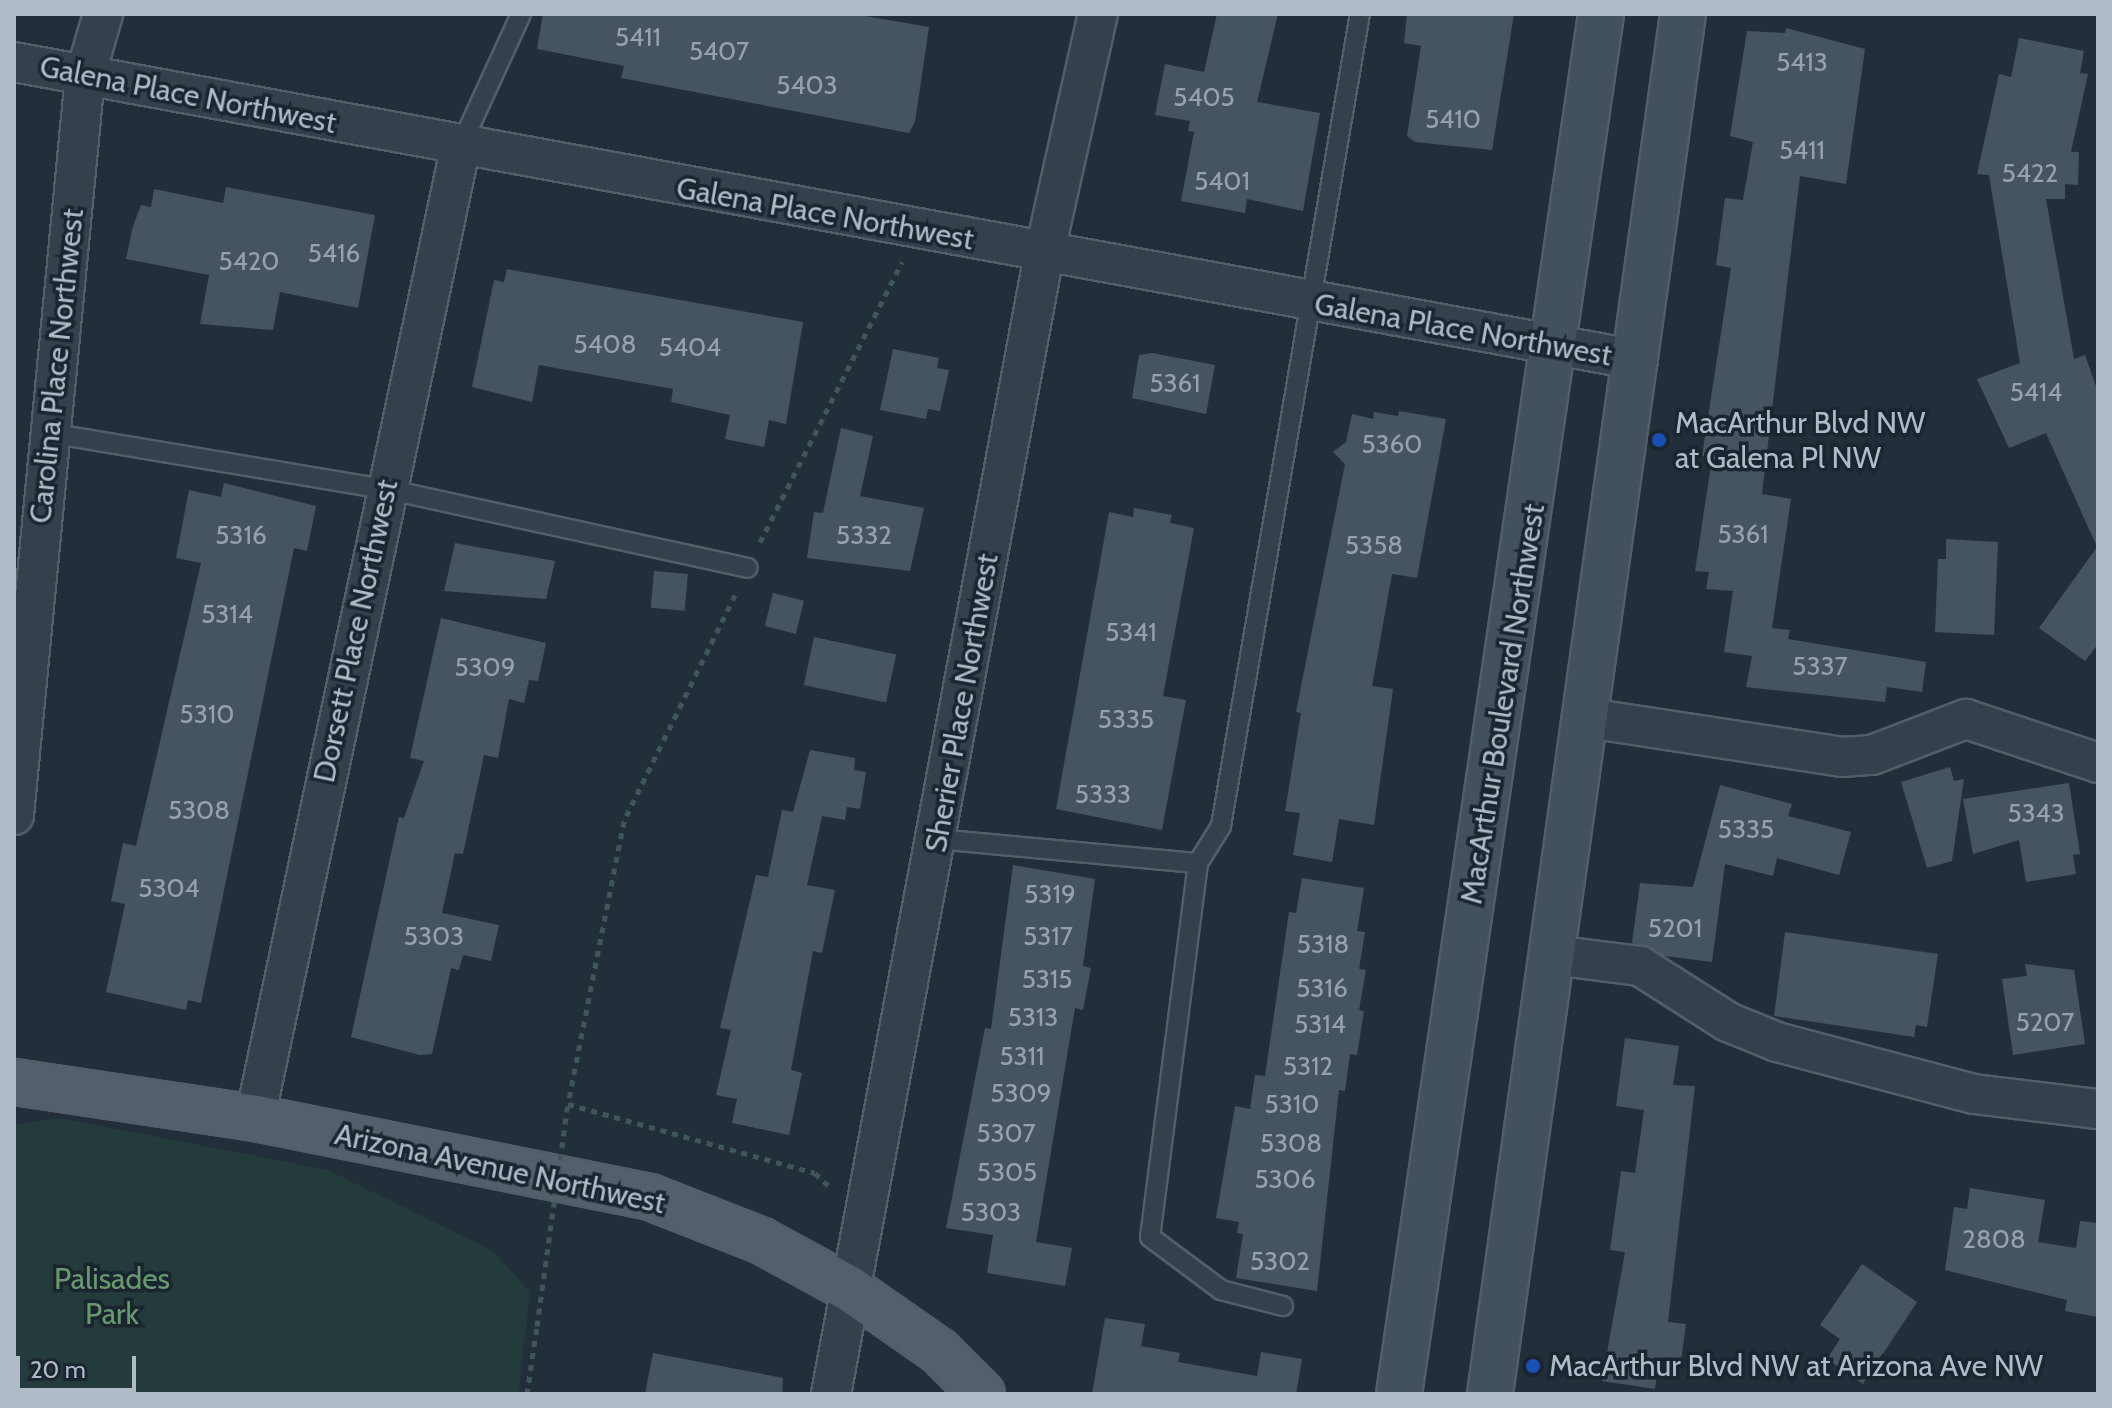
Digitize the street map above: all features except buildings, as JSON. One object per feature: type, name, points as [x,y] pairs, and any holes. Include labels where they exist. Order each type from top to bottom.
[{"type":"main road","name":"MacArthur Boulevard Northwest","points":[[1399,1394],[1556,345],[1601,14]]},
{"type":"main road","points":[[1490,1394],[1588,718],[1683,14]]},
{"type":"main road","name":"Arizona Avenue Northwest","points":[[14,1082],[255,1118],[650,1197],[762,1241],[850,1289],[939,1351],[982,1394]]},
{"type":"street","name":"Carolina Place Northwest","points":[[14,815],[85,76],[103,14]]},
{"type":"street","name":"Sherier Place Northwest","points":[[831,1394],[1044,255],[1098,14]]},
{"type":"street","name":"Galena Place Northwest","points":[[14,62],[1311,304],[1638,360]]},
{"type":"street","name":"Dorsett Place Northwest","points":[[255,1118],[461,145]]},
{"type":"street","points":[[1588,718],[1842,757],[1872,755],[1966,719],[2098,763]]},
{"type":"street","points":[[1553,955],[1640,966],[1728,1022],[1777,1042],[2000,1099],[2098,1109]]},
{"type":"lane","points":[[461,145],[521,14]]},
{"type":"lane","points":[[1283,1306],[1221,1290],[1150,1237],[1198,863],[1221,826],[1360,14]]},
{"type":"lane","points":[[50,433],[386,489],[747,568]]},
{"type":"lane","points":[[937,839],[1198,863]]},
{"type":"path","points":[[527,1394],[568,1104],[624,821],[747,568],[902,262]]},
{"type":"path","points":[[568,1104],[815,1173],[842,1199]]},
{"type":"green space","name":"Palisades Park","points":[[60,1118],[328,1170],[493,1251],[530,1292],[518,1394],[14,1394],[14,1125]]},
{"type":"place","name":"MacArthur Blvd NW at Galena Pl NW","points":[[1659,440]]},
{"type":"place","name":"MacArthur Blvd NW at Arizona Ave NW","points":[[1533,1366]]}]
